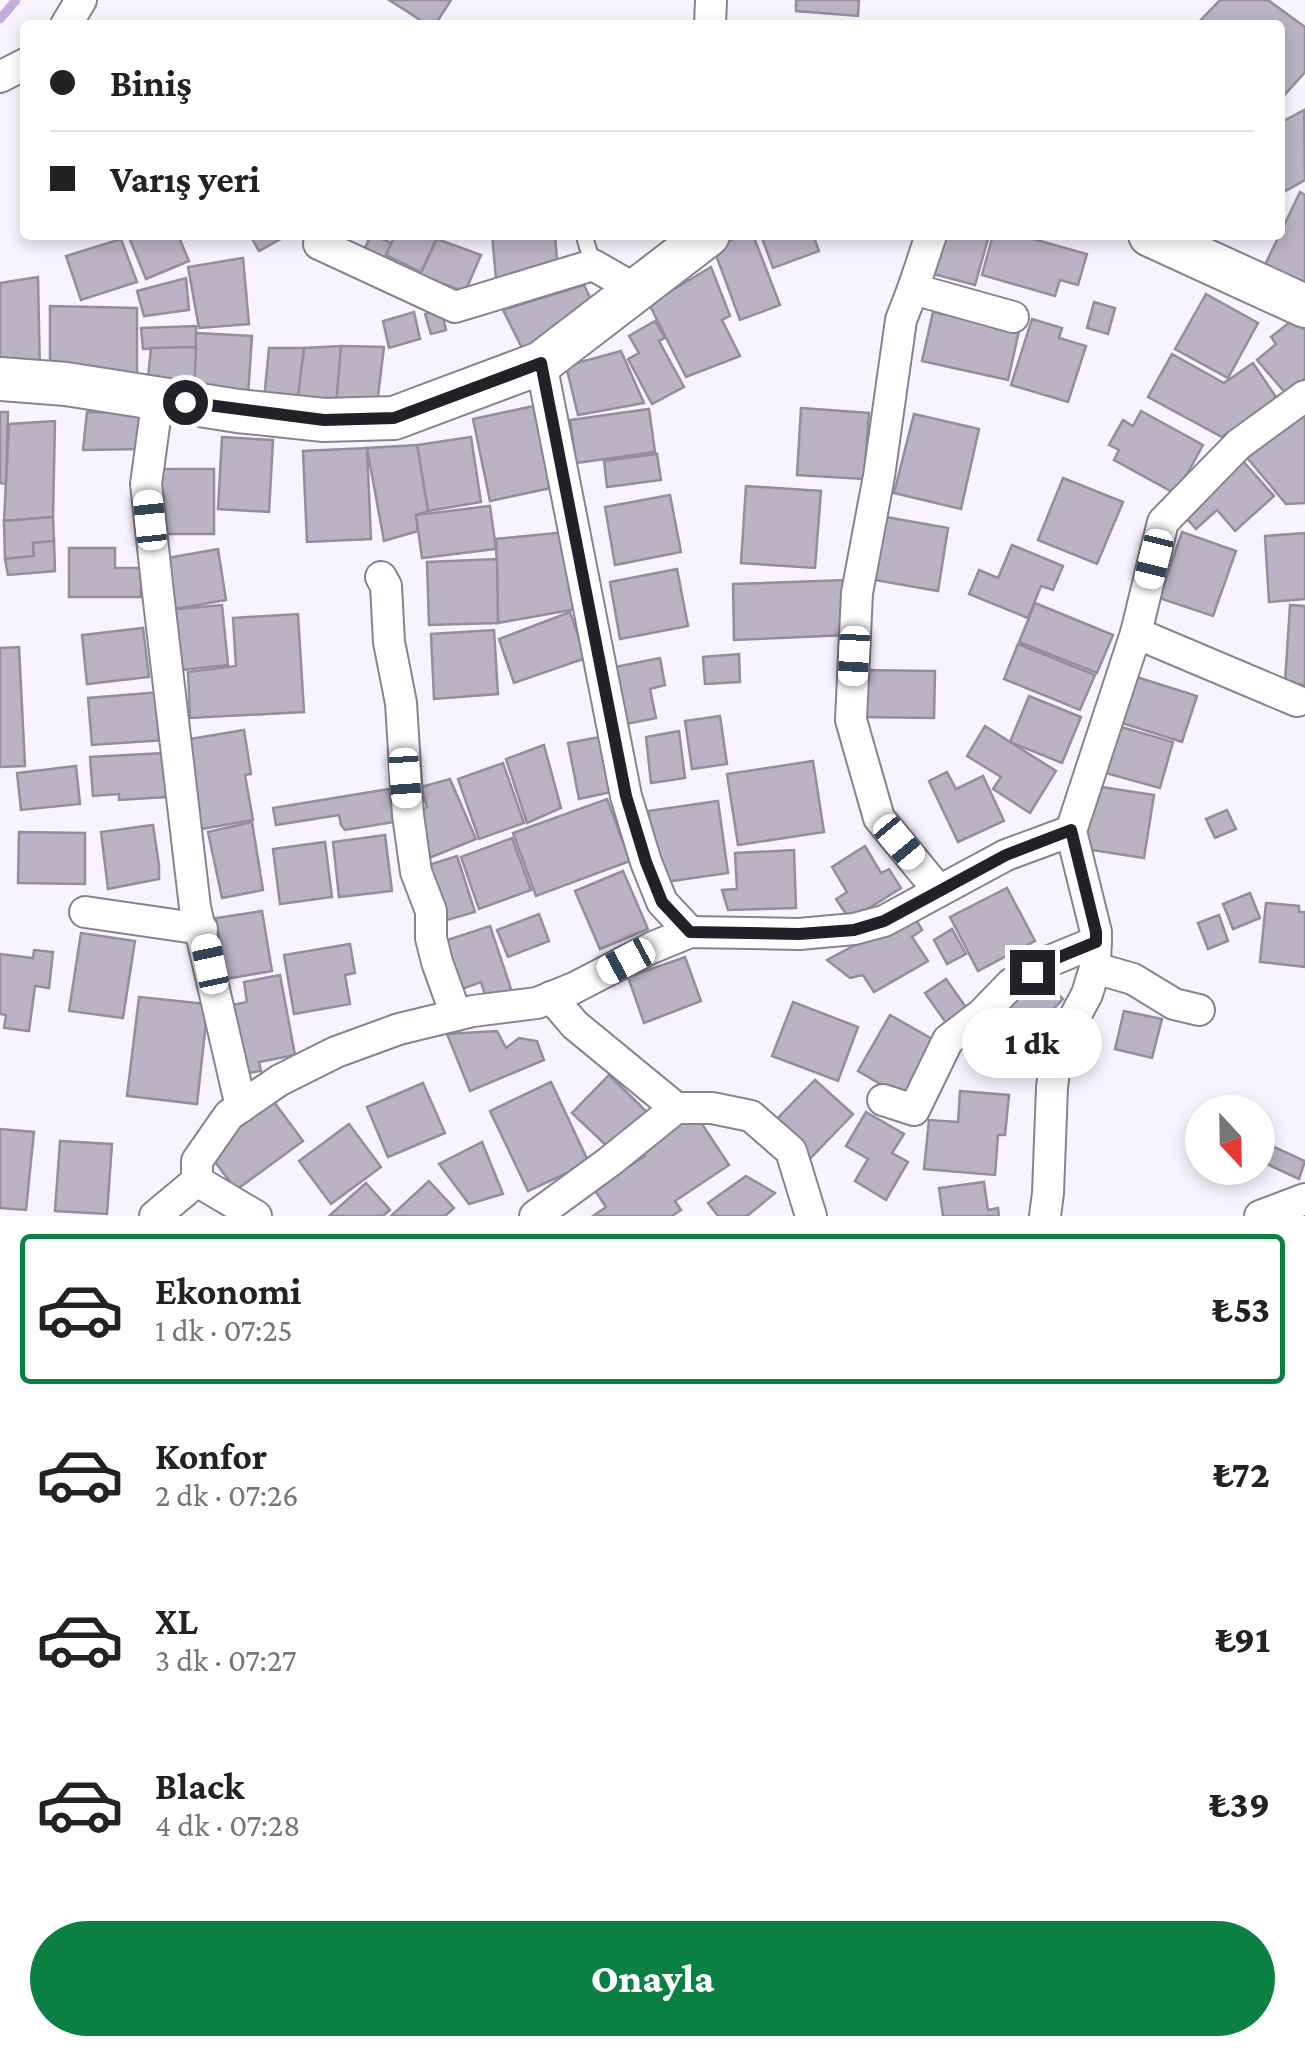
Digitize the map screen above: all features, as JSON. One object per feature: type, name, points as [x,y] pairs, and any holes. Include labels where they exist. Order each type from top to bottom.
[{"type":"street","points":[[0,379],[66,384],[324,420],[394,418],[541,363],[701,240]]},
{"type":"street","points":[[929,240],[900,320],[880,476],[857,592],[851,720],[879,818],[939,891]]},
{"type":"street","points":[[1161,240],[1305,306]]},
{"type":"street","points":[[319,244],[455,307],[592,265],[635,289]]},
{"type":"street","points":[[913,289],[1012,316]]},
{"type":"street","points":[[541,363],[626,796],[662,902],[690,932]]},
{"type":"street","points":[[1045,1216],[1056,1052],[1087,994],[1096,955],[1096,932],[1071,830],[1136,633],[1163,522],[1239,444],[1305,396]]},
{"type":"street","points":[[158,397],[146,484],[195,907],[241,1107]]},
{"type":"street","points":[[381,577],[386,586],[390,642],[401,702],[416,872],[430,912],[437,962],[456,1015]]},
{"type":"street","points":[[1136,633],[1296,701]]},
{"type":"street","points":[[197,1182],[197,1161],[229,1115],[280,1080],[336,1052],[399,1029],[456,1015],[537,1003],[690,932],[799,934],[854,930],[884,921],[1006,855],[1071,830]]},
{"type":"street","points":[[85,912],[202,929]]},
{"type":"street","points":[[884,1100],[914,1110],[948,1040],[982,1014],[1011,984],[1052,960],[1096,955],[1174,1004],[1198,1010]]},
{"type":"street","points":[[552,997],[575,1026],[676,1108]]},
{"type":"street","points":[[535,1216],[676,1108],[712,1108],[751,1116],[791,1151],[811,1216]]},
{"type":"street","points":[[155,1216],[197,1182]]},
{"type":"street","points":[[197,1182],[256,1216]]},
{"type":"street","points":[[1260,1216],[1305,1199]]},
{"type":"lane","points":[[585,240],[592,265]]},
{"type":"building","points":[[389,0],[451,0],[438,20],[420,20]]},
{"type":"building","points":[[796,0],[859,0],[858,16],[796,11]]},
{"type":"building","points":[[1220,0],[1268,0],[1305,27],[1305,72],[1285,94],[1285,20],[1201,20]]},
{"type":"building","points":[[1304,110],[1305,180],[1285,191],[1285,120]]},
{"type":"building","points":[[1300,192],[1305,195],[1305,294],[1261,273],[1277,240],[1285,240],[1285,223]]},
{"type":"building","points":[[121,240],[137,282],[81,300],[66,256]]},
{"type":"building","points":[[130,240],[180,240],[189,261],[146,279]]},
{"type":"building","points":[[253,240],[279,240],[259,251]]},
{"type":"building","points":[[369,240],[392,243],[382,263],[362,254]]},
{"type":"building","points":[[393,240],[436,240],[421,272],[386,255]]},
{"type":"building","points":[[437,240],[481,255],[465,292],[420,275]]},
{"type":"building","points":[[492,240],[555,240],[558,272],[497,290]]},
{"type":"building","points":[[732,240],[755,240],[780,305],[740,320],[713,247]]},
{"type":"building","points":[[763,240],[815,240],[819,251],[773,268]]},
{"type":"building","points":[[936,240],[988,240],[975,285],[926,272]]},
{"type":"building","points":[[992,240],[1037,240],[1087,254],[1078,285],[1060,280],[1055,296],[982,275]]},
{"type":"building","points":[[243,258],[249,324],[199,328],[188,267]]},
{"type":"building","points":[[711,267],[730,316],[722,320],[740,356],[686,377],[649,304]]},
{"type":"building","points":[[38,277],[40,375],[0,374],[0,283]]},
{"type":"building","points":[[186,278],[189,310],[144,316],[137,291]]},
{"type":"building","points":[[584,285],[596,310],[525,354],[503,310]]},
{"type":"building","points":[[1206,294],[1258,323],[1228,378],[1175,349]]},
{"type":"building","points":[[1094,302],[1115,308],[1108,334],[1087,328]]},
{"type":"building","points":[[50,306],[137,308],[137,376],[50,374]]},
{"type":"building","points":[[441,308],[446,330],[431,334],[425,314]]},
{"type":"building","points":[[414,312],[420,339],[389,348],[383,321]]},
{"type":"building","points":[[933,312],[1019,331],[1008,380],[922,361]]},
{"type":"building","points":[[1295,318],[1305,330],[1305,381],[1287,395],[1257,360],[1276,344],[1271,337]]},
{"type":"building","points":[[1032,319],[1062,328],[1059,338],[1086,346],[1068,402],[1011,385]]},
{"type":"building","points":[[655,321],[665,338],[659,341],[684,387],[652,404],[628,359],[639,353],[629,336]]},
{"type":"building","points":[[196,326],[196,347],[143,349],[141,328]]},
{"type":"building","points":[[196,333],[252,336],[248,396],[194,392]]},
{"type":"building","points":[[341,346],[384,347],[377,404],[336,404]]},
{"type":"building","points":[[341,346],[336,404],[297,403],[304,348]]},
{"type":"building","points":[[196,347],[194,392],[147,388],[151,348]]},
{"type":"building","points":[[269,348],[304,348],[297,403],[264,400]]},
{"type":"building","points":[[621,351],[644,403],[578,415],[566,366]]},
{"type":"building","points":[[1172,354],[1224,383],[1253,363],[1278,400],[1222,437],[1148,397]]},
{"type":"building","points":[[543,404],[560,486],[490,501],[473,419]]},
{"type":"building","points":[[801,408],[869,413],[864,479],[797,475]]},
{"type":"building","points":[[649,409],[655,452],[576,463],[570,420]]},
{"type":"building","points":[[1141,411],[1203,445],[1176,494],[1114,460],[1119,450],[1109,445],[1123,420],[1133,426]]},
{"type":"building","points":[[1305,411],[1305,503],[1286,504],[1244,454]]},
{"type":"building","points":[[0,412],[8,412],[6,484],[0,483]]},
{"type":"building","points":[[87,412],[145,414],[143,449],[83,450]]},
{"type":"building","points":[[914,414],[979,429],[961,509],[894,493]]},
{"type":"building","points":[[55,421],[53,517],[4,521],[9,424]]},
{"type":"building","points":[[222,437],[273,440],[269,512],[218,509]]},
{"type":"building","points":[[471,437],[481,502],[428,511],[417,445]]},
{"type":"building","points":[[417,445],[428,511],[416,515],[418,531],[384,541],[367,448]]},
{"type":"building","points":[[367,448],[371,539],[307,542],[303,451]]},
{"type":"building","points":[[657,454],[661,480],[607,487],[604,461]]},
{"type":"building","points":[[1242,460],[1274,496],[1235,531],[1217,510],[1196,529],[1182,513]]},
{"type":"building","points":[[155,469],[214,469],[214,534],[154,534]]},
{"type":"building","points":[[1063,478],[1123,502],[1097,564],[1038,540]]},
{"type":"building","points":[[746,486],[821,491],[815,568],[741,563]]},
{"type":"building","points":[[670,495],[681,552],[615,565],[605,507]]},
{"type":"building","points":[[490,506],[496,549],[422,558],[416,515]]},
{"type":"building","points":[[53,517],[54,541],[33,543],[34,556],[5,559],[4,521]]},
{"type":"building","points":[[886,517],[948,528],[938,591],[875,580]]},
{"type":"building","points":[[566,532],[582,608],[498,623],[496,539]]},
{"type":"building","points":[[1182,532],[1236,551],[1213,616],[1159,598]]},
{"type":"building","points":[[1305,533],[1305,599],[1269,602],[1265,536]]},
{"type":"building","points":[[54,541],[55,571],[8,575],[5,559],[34,556],[33,543]]},
{"type":"building","points":[[1012,545],[1063,566],[1053,590],[1041,586],[1028,618],[969,594],[979,570],[998,578]]},
{"type":"building","points":[[69,548],[115,548],[115,568],[141,568],[141,597],[69,597]]},
{"type":"building","points":[[218,549],[226,600],[169,610],[162,559]]},
{"type":"building","points":[[497,559],[498,623],[429,625],[427,562]]},
{"type":"building","points":[[677,569],[688,626],[620,639],[610,582]]},
{"type":"building","points":[[846,580],[848,635],[734,640],[733,584]]},
{"type":"building","points":[[1035,603],[1113,635],[1097,673],[1019,642]]},
{"type":"building","points":[[222,605],[228,665],[172,671],[166,610]]},
{"type":"building","points":[[1290,605],[1305,606],[1305,685],[1285,683]]},
{"type":"building","points":[[570,612],[586,658],[514,683],[499,639]]},
{"type":"building","points":[[298,614],[304,712],[190,718],[188,672],[236,666],[233,618]]},
{"type":"building","points":[[143,628],[149,677],[87,684],[82,635]]},
{"type":"building","points":[[494,630],[498,694],[434,699],[431,634]]},
{"type":"building","points":[[1018,644],[1095,675],[1080,710],[1004,679]]},
{"type":"building","points":[[19,647],[25,766],[0,767],[0,648]]},
{"type":"building","points":[[739,654],[740,682],[705,684],[703,657]]},
{"type":"building","points":[[660,658],[665,685],[650,689],[656,718],[621,725],[610,668]]},
{"type":"building","points":[[859,670],[935,671],[934,718],[858,717]]},
{"type":"building","points":[[1127,674],[1197,696],[1182,742],[1112,720]]},
{"type":"building","points":[[160,692],[164,740],[92,745],[88,698]]},
{"type":"building","points":[[1029,696],[1081,717],[1062,763],[1010,742]]},
{"type":"building","points":[[720,716],[727,764],[692,769],[685,721]]},
{"type":"building","points":[[1111,724],[1173,742],[1160,788],[1098,771]]},
{"type":"building","points":[[985,726],[1056,771],[1030,813],[993,789],[1001,777],[967,756]]},
{"type":"building","points":[[244,730],[251,774],[245,775],[253,820],[196,830],[184,740]]},
{"type":"building","points":[[679,731],[685,778],[651,783],[646,737]]},
{"type":"building","points":[[605,736],[616,791],[579,799],[568,743]]},
{"type":"building","points":[[544,745],[561,808],[527,823],[506,759]]},
{"type":"building","points":[[164,753],[166,797],[119,800],[119,794],[93,796],[90,757]]},
{"type":"building","points":[[813,761],[824,832],[738,845],[727,774]]},
{"type":"building","points":[[503,763],[524,823],[479,839],[458,779]]},
{"type":"building","points":[[76,766],[80,804],[21,810],[17,773]]},
{"type":"building","points":[[947,772],[956,789],[983,776],[1004,821],[958,842],[929,781]]},
{"type":"building","points":[[450,779],[476,839],[429,858],[413,816],[427,807],[421,787]]},
{"type":"building","points":[[1089,785],[1154,795],[1144,858],[1079,848]]},
{"type":"building","points":[[389,789],[394,822],[345,830],[339,815],[276,825],[273,808]]},
{"type":"building","points":[[607,799],[630,861],[536,896],[513,833]]},
{"type":"building","points":[[718,801],[728,873],[658,883],[648,811]]},
{"type":"building","points":[[1227,810],[1236,829],[1215,838],[1206,819]]},
{"type":"building","points":[[252,822],[263,890],[222,898],[208,832]]},
{"type":"building","points":[[153,825],[159,879],[108,889],[101,832]]},
{"type":"building","points":[[19,832],[85,833],[85,884],[18,883]]},
{"type":"building","points":[[385,835],[392,891],[339,897],[333,842]]},
{"type":"building","points":[[512,838],[531,890],[479,909],[461,857]]},
{"type":"building","points":[[325,842],[332,897],[280,904],[273,849]]},
{"type":"building","points":[[865,846],[881,873],[889,869],[901,888],[850,920],[836,899],[847,892],[832,867]]},
{"type":"building","points":[[794,850],[796,908],[728,910],[722,890],[737,889],[735,853]]},
{"type":"building","points":[[457,856],[475,912],[440,922],[422,867]]},
{"type":"building","points":[[623,871],[648,929],[600,949],[575,891]]},
{"type":"building","points":[[1007,888],[1035,941],[978,971],[950,917]]},
{"type":"building","points":[[1250,893],[1260,918],[1233,929],[1223,904]]},
{"type":"building","points":[[1266,903],[1299,906],[1299,912],[1305,912],[1305,967],[1260,962]]},
{"type":"building","points":[[262,911],[272,971],[226,979],[216,918]]},
{"type":"building","points":[[539,914],[549,941],[508,957],[497,930]]},
{"type":"building","points":[[913,914],[922,930],[912,937],[928,961],[874,992],[863,975],[850,978],[827,960]]},
{"type":"building","points":[[1219,915],[1228,941],[1208,949],[1198,923]]},
{"type":"building","points":[[490,926],[512,992],[487,1001],[481,982],[451,993],[435,944]]},
{"type":"building","points":[[952,929],[966,954],[947,964],[934,940]]},
{"type":"building","points":[[81,933],[135,941],[123,1018],[69,1011]]},
{"type":"building","points":[[350,944],[355,973],[345,975],[350,1004],[294,1014],[284,955]]},
{"type":"building","points":[[34,950],[53,952],[49,988],[35,986],[29,1031],[4,1028],[6,1015],[0,1014],[0,954],[33,958]]},
{"type":"building","points":[[685,957],[701,1001],[644,1023],[628,977]]},
{"type":"building","points":[[1035,972],[1063,999],[1008,1057],[994,1044],[987,1052],[973,1038]]},
{"type":"building","points":[[280,975],[295,1055],[259,1062],[261,1071],[240,1074],[228,1006],[247,1002],[244,982]]},
{"type":"building","points":[[946,979],[970,1013],[949,1027],[925,993]]},
{"type":"building","points":[[139,997],[208,1004],[197,1104],[127,1096]]},
{"type":"building","points":[[793,1002],[858,1027],[838,1081],[772,1056]]},
{"type":"building","points":[[1124,1011],[1162,1019],[1152,1058],[1115,1049]]},
{"type":"building","points":[[890,1015],[941,1044],[908,1100],[858,1071]]},
{"type":"building","points":[[497,1031],[506,1048],[519,1038],[537,1041],[544,1060],[470,1091],[447,1034]]},
{"type":"building","points":[[609,1075],[650,1115],[614,1153],[572,1113]]},
{"type":"building","points":[[815,1080],[853,1114],[806,1163],[771,1125]]},
{"type":"building","points":[[551,1082],[589,1163],[528,1191],[490,1111]]},
{"type":"building","points":[[423,1083],[445,1133],[388,1157],[367,1107]]},
{"type":"building","points":[[960,1091],[1009,1095],[1005,1135],[998,1135],[995,1175],[924,1169],[929,1120],[958,1122]]},
{"type":"building","points":[[274,1102],[303,1141],[236,1190],[207,1151]]},
{"type":"building","points":[[694,1112],[729,1165],[675,1201],[681,1210],[672,1216],[593,1216],[606,1207],[594,1189],[645,1156],[639,1148]]},
{"type":"building","points":[[866,1112],[904,1134],[892,1153],[908,1162],[886,1200],[855,1181],[868,1159],[846,1146]]},
{"type":"building","points":[[349,1124],[381,1167],[331,1204],[299,1161]]},
{"type":"building","points":[[0,1129],[34,1132],[26,1210],[0,1208]]},
{"type":"building","points":[[60,1141],[112,1144],[107,1214],[55,1211]]},
{"type":"building","points":[[482,1142],[503,1194],[469,1204],[439,1164]]},
{"type":"building","points":[[1275,1147],[1305,1161],[1299,1179],[1275,1168]]},
{"type":"building","points":[[746,1176],[775,1193],[747,1216],[718,1216],[708,1203]]},
{"type":"building","points":[[429,1181],[454,1208],[445,1216],[391,1216]]},
{"type":"building","points":[[984,1182],[988,1210],[998,1208],[999,1216],[943,1216],[939,1188]]},
{"type":"building","points":[[366,1183],[390,1210],[383,1216],[329,1216]]},
{"type":"waterway","points":[[0,19],[16,0]]},
{"type":"route","points":[[185,402],[324,420],[394,418],[541,363],[626,796],[662,902],[690,932],[799,934],[854,930],[884,921],[1006,855],[1071,830],[1096,942],[1032,972]]}]
